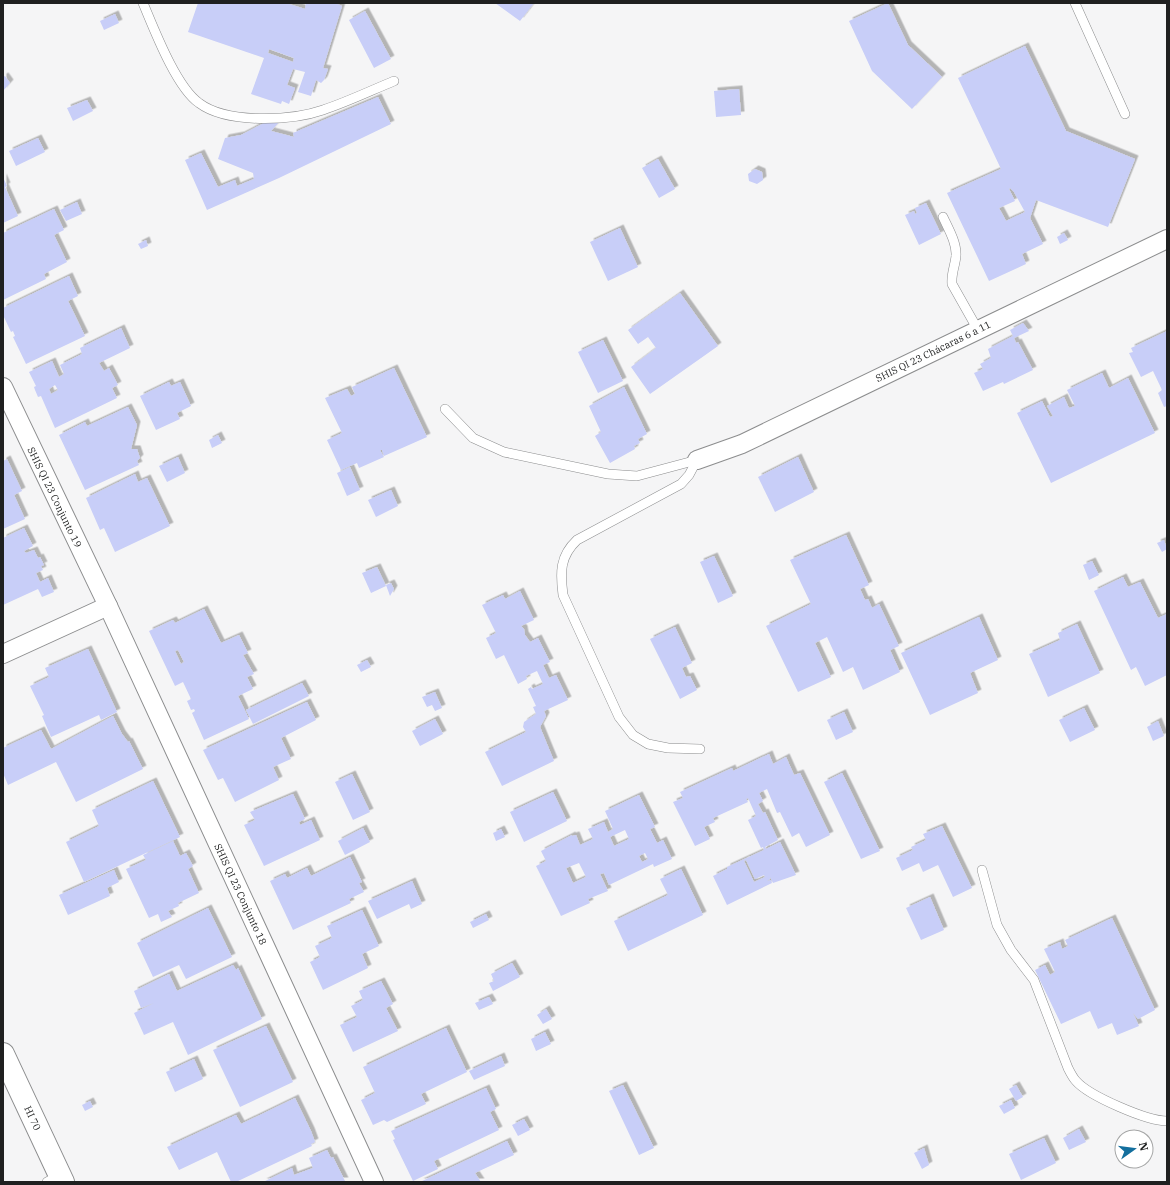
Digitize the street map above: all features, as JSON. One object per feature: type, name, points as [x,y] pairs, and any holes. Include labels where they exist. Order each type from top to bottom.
[{"type":"street","name":"SHIS QI 23 Chácaras 6 a 11","points":[[697,460],[742,444],[1167,239]]},
{"type":"street","name":"SHIS QI 23 Conjunto 19","points":[[3,387],[108,606]]},
{"type":"street","points":[[3,654],[108,606]]},
{"type":"street","name":"SHIS QI 23 Conjunto 18","points":[[108,606],[374,1182]]},
{"type":"street","name":"HI 70","points":[[3,1054],[57,1180]]},
{"type":"lane","points":[[143,3],[182,85],[198,103],[222,115],[245,118],[293,117],[322,110],[394,81]]},
{"type":"lane","points":[[1075,3],[1125,114]]},
{"type":"lane","points":[[943,217],[954,245],[956,255],[951,277],[952,284],[978,330]]},
{"type":"lane","points":[[445,409],[473,438],[504,452],[608,474],[637,476],[697,460]]},
{"type":"lane","points":[[697,460],[689,475],[681,484],[577,540],[568,548],[560,577],[563,595],[619,717],[633,735],[648,744],[668,748],[700,749]]},
{"type":"lane","points":[[982,870],[997,925],[1011,950],[1034,980],[1068,1068],[1076,1081],[1089,1092],[1140,1115],[1160,1121],[1167,1121]]},
{"type":"building","points":[[198,3],[286,3],[305,9],[306,3],[335,3],[342,6],[323,68],[328,69],[324,80],[321,83],[316,80],[311,96],[298,92],[305,72],[293,69],[287,85],[295,88],[289,104],[282,101],[281,104],[251,94],[264,58],[188,32]],"holes":[[[269,49],[294,58],[293,62],[268,53]]]},
{"type":"building","points":[[495,3],[534,3],[520,21]]},
{"type":"building","points":[[888,3],[908,45],[942,77],[912,109],[872,71],[849,21]]},
{"type":"building","points":[[365,11],[391,59],[374,68],[349,20]]},
{"type":"building","points":[[115,14],[119,23],[104,30],[100,21]]},
{"type":"building","points":[[1025,46],[1066,131],[1135,159],[1108,227],[1036,200],[1030,218],[1043,244],[1022,254],[1026,264],[989,281],[947,193],[1001,169],[958,78]],"holes":[[[1010,188],[1014,192],[1025,212],[1006,221],[999,208],[1015,201],[1009,189]]]},
{"type":"building","points":[[5,76],[10,83],[3,91],[3,77]]},
{"type":"building","points":[[739,89],[741,115],[716,117],[714,91]]},
{"type":"building","points":[[378,97],[391,124],[279,178],[207,210],[185,160],[201,153],[218,187],[235,180],[237,186],[254,179],[253,173],[218,159],[225,138],[241,135],[264,123],[280,121],[271,131],[294,137],[293,133]]},
{"type":"building","points":[[87,100],[93,111],[73,121],[67,108]]},
{"type":"building","points":[[38,138],[45,152],[16,166],[9,151]]},
{"type":"building","points":[[658,159],[675,189],[659,198],[642,168]]},
{"type":"building","points":[[755,169],[762,172],[763,180],[757,184],[749,181],[748,174]]},
{"type":"building","points":[[3,177],[7,186],[5,187],[18,216],[3,223]]},
{"type":"building","points":[[77,202],[82,214],[66,221],[60,210]]},
{"type":"building","points":[[926,203],[941,234],[919,245],[905,215],[914,211],[915,214],[917,213],[915,208]]},
{"type":"building","points":[[54,209],[64,230],[54,235],[67,262],[44,274],[46,279],[3,300],[3,233]]},
{"type":"building","points":[[620,228],[638,267],[608,281],[590,242]]},
{"type":"building","points":[[1064,233],[1068,240],[1060,244],[1057,237]]},
{"type":"building","points":[[146,240],[148,246],[141,249],[138,244]]},
{"type":"building","points":[[69,276],[78,296],[68,301],[85,336],[26,364],[13,337],[15,336],[13,331],[11,332],[3,315],[3,308]]},
{"type":"building","points":[[680,293],[718,346],[650,394],[631,367],[656,348],[648,337],[638,344],[628,330]]},
{"type":"building","points":[[1023,323],[1029,331],[1014,338],[1016,343],[1018,342],[1033,370],[1004,384],[1003,382],[983,391],[974,373],[983,369],[980,364],[991,358],[988,349],[1013,336],[1010,330]]},
{"type":"building","points":[[121,328],[130,348],[99,363],[104,371],[109,368],[118,385],[112,388],[117,398],[55,428],[41,396],[38,397],[34,387],[36,386],[29,372],[52,361],[59,377],[64,374],[60,365],[82,354],[80,348]],"holes":[[[55,385],[58,390],[51,394],[49,389]]]},
{"type":"building","points":[[1167,331],[1167,406],[1164,407],[1158,393],[1162,390],[1153,371],[1141,377],[1129,353],[1133,352],[1131,348]]},
{"type":"building","points":[[603,340],[623,381],[598,393],[578,352]]},
{"type":"building","points":[[394,368],[427,437],[384,456],[382,450],[380,450],[384,457],[359,468],[357,463],[341,470],[327,440],[342,433],[325,398],[347,389],[351,396],[355,394],[352,387]]},
{"type":"building","points":[[1102,373],[1109,388],[1128,378],[1155,433],[1051,483],[1017,413],[1042,401],[1050,417],[1053,416],[1047,406],[1064,397],[1069,408],[1075,406],[1067,390]]},
{"type":"building","points":[[169,382],[171,386],[180,382],[191,406],[177,413],[180,419],[156,430],[140,396]]},
{"type":"building","points":[[624,387],[647,434],[638,439],[640,443],[634,446],[635,449],[610,463],[595,436],[601,432],[589,406]]},
{"type":"building","points":[[128,407],[137,425],[131,449],[137,449],[140,458],[137,461],[139,465],[85,490],[59,435],[85,422],[87,426]]},
{"type":"building","points":[[218,435],[222,443],[212,448],[209,440]]},
{"type":"building","points":[[178,457],[185,473],[167,482],[159,466]]},
{"type":"building","points":[[798,457],[814,492],[775,512],[758,477]]},
{"type":"building","points":[[7,459],[22,491],[14,495],[25,519],[3,529],[3,461]]},
{"type":"building","points":[[350,467],[360,490],[347,496],[337,473]]},
{"type":"building","points":[[135,474],[138,482],[147,478],[170,526],[115,552],[104,528],[100,530],[86,498]]},
{"type":"building","points":[[391,490],[398,506],[376,517],[368,500]]},
{"type":"building","points":[[24,528],[33,546],[24,551],[26,553],[34,550],[38,558],[40,557],[44,565],[41,566],[43,570],[36,573],[40,582],[48,578],[54,592],[42,597],[38,589],[3,605],[3,538]]},
{"type":"building","points":[[846,535],[869,585],[860,589],[865,600],[868,599],[872,608],[879,604],[899,646],[890,650],[900,672],[863,690],[853,667],[843,672],[827,637],[815,643],[831,677],[798,692],[766,626],[811,604],[790,560]]},
{"type":"building","points":[[1164,540],[1167,549],[1162,552],[1157,543]]},
{"type":"building","points":[[714,556],[733,596],[718,603],[700,562]]},
{"type":"building","points":[[1092,561],[1099,575],[1089,580],[1083,565]]},
{"type":"building","points":[[377,567],[386,586],[371,593],[362,573]]},
{"type":"building","points":[[1123,577],[1128,587],[1140,582],[1158,618],[1167,614],[1167,675],[1145,686],[1136,667],[1131,670],[1094,591]]},
{"type":"building","points":[[391,583],[394,589],[390,596],[386,585]]},
{"type":"building","points":[[520,591],[534,620],[521,626],[530,642],[538,638],[550,662],[543,665],[549,678],[556,675],[568,700],[544,711],[546,716],[540,727],[554,761],[502,786],[485,752],[526,732],[523,727],[524,722],[536,714],[533,707],[536,706],[528,689],[531,687],[532,689],[543,684],[537,671],[526,676],[527,679],[518,684],[504,655],[496,659],[486,638],[496,633],[482,605],[503,595],[505,599]]},
{"type":"building","points":[[204,609],[221,643],[239,635],[248,653],[243,655],[254,674],[247,677],[253,689],[238,696],[249,719],[204,740],[192,713],[195,711],[194,709],[191,710],[187,701],[191,699],[183,682],[175,686],[149,631],[173,620],[175,623]],"holes":[[[178,650],[184,662],[181,664],[175,651]]]},
{"type":"building","points":[[979,617],[998,660],[970,673],[978,693],[930,715],[901,653]]},
{"type":"building","points":[[1077,624],[1100,673],[1048,697],[1029,654],[1060,640],[1058,633]]},
{"type":"building","points":[[675,627],[692,663],[682,668],[686,677],[690,676],[697,690],[680,699],[650,639]]},
{"type":"building","points":[[88,649],[117,712],[101,720],[99,715],[51,737],[42,716],[44,715],[30,686],[49,677],[45,668]]},
{"type":"building","points":[[367,660],[371,667],[361,672],[357,665]]},
{"type":"building","points":[[302,683],[309,696],[253,724],[246,710]]},
{"type":"building","points":[[435,692],[442,708],[435,711],[432,705],[427,707],[422,697]]},
{"type":"building","points":[[307,702],[316,720],[281,738],[291,759],[273,767],[279,780],[235,802],[223,778],[218,780],[203,750]]},
{"type":"building","points":[[1084,708],[1095,730],[1070,742],[1059,720]]},
{"type":"building","points":[[844,712],[853,732],[836,740],[827,720]]},
{"type":"building","points":[[113,716],[122,734],[128,742],[129,741],[143,769],[76,802],[56,762],[8,785],[3,773],[3,748],[41,730],[51,749]]},
{"type":"building","points":[[435,719],[443,734],[420,746],[412,731]]},
{"type":"building","points":[[1158,721],[1164,736],[1153,741],[1147,727]]},
{"type":"building","points":[[769,754],[773,764],[786,757],[794,775],[800,773],[830,835],[806,847],[799,833],[792,837],[780,812],[777,813],[767,789],[759,793],[763,801],[758,804],[763,813],[765,812],[778,840],[765,847],[766,849],[780,842],[796,875],[773,883],[770,877],[767,881],[771,880],[772,883],[727,905],[713,876],[727,869],[727,867],[764,850],[763,847],[761,848],[748,820],[756,816],[748,798],[746,799],[748,802],[713,818],[715,822],[704,827],[710,839],[695,846],[673,802],[683,798],[680,792],[732,768],[733,771]],"holes":[[[746,860],[755,879],[764,875],[765,877],[754,882],[744,861]]]},
{"type":"building","points":[[842,773],[880,851],[861,859],[824,782]]},
{"type":"building","points":[[352,774],[370,812],[353,820],[335,782]]},
{"type":"building","points":[[153,781],[180,837],[84,882],[66,842],[99,826],[92,810]]},
{"type":"building","points":[[553,792],[567,821],[524,842],[510,812]]},
{"type":"building","points":[[293,794],[305,819],[299,822],[300,825],[311,820],[320,840],[264,866],[244,825],[255,820],[250,812]]},
{"type":"building","points":[[639,795],[655,827],[650,829],[657,843],[663,840],[672,859],[654,867],[653,864],[609,885],[604,873],[600,874],[608,891],[588,899],[590,903],[561,916],[536,866],[546,861],[541,851],[572,835],[576,835],[580,845],[593,839],[588,829],[604,822],[608,832],[613,829],[605,811]],"holes":[[[625,830],[629,839],[614,846],[610,837]],[[645,853],[648,859],[642,862],[639,856]],[[579,863],[586,877],[573,883],[566,868]]]},
{"type":"building","points":[[942,826],[972,888],[953,897],[938,865],[923,872],[919,863],[902,871],[896,858],[913,850],[911,847],[926,840],[923,834]]},
{"type":"building","points":[[363,828],[370,842],[345,855],[338,841]]},
{"type":"building","points":[[501,829],[505,837],[496,841],[493,833]]},
{"type":"building","points":[[173,841],[180,856],[186,853],[193,866],[188,869],[199,893],[178,903],[179,906],[168,911],[172,917],[161,922],[158,914],[149,918],[126,869],[146,860],[143,855]]},
{"type":"building","points":[[350,857],[362,882],[359,883],[364,892],[349,899],[351,903],[293,930],[270,881],[285,874],[287,878],[307,868],[311,876]]},
{"type":"building","points":[[681,869],[703,915],[628,951],[614,921],[668,895],[660,879]]},
{"type":"building","points":[[114,870],[119,882],[107,888],[110,896],[68,915],[59,895]]},
{"type":"building","points":[[412,881],[422,904],[411,909],[409,904],[377,919],[368,901]]},
{"type":"building","points":[[930,897],[944,930],[921,940],[906,908]]},
{"type":"building","points":[[208,908],[232,957],[186,979],[179,965],[153,977],[137,943]]},
{"type":"building","points":[[362,910],[379,946],[362,954],[368,968],[323,990],[310,962],[320,957],[315,946],[332,938],[327,926]]},
{"type":"building","points":[[486,914],[489,920],[473,928],[470,922]]},
{"type":"building","points":[[1112,918],[1155,1010],[1138,1019],[1133,1013],[1139,1026],[1117,1035],[1112,1023],[1098,1029],[1090,1011],[1061,1024],[1035,970],[1045,965],[1050,975],[1055,972],[1044,949],[1060,942],[1062,949],[1068,946],[1065,940]]},
{"type":"building","points":[[512,963],[520,977],[493,991],[489,983],[494,981],[491,974]]},
{"type":"building","points":[[233,965],[236,970],[238,968],[262,1019],[188,1055],[173,1022],[144,1035],[134,1013],[154,1003],[141,1008],[134,991],[169,974],[177,991]]},
{"type":"building","points":[[381,981],[393,1004],[386,1008],[398,1031],[353,1052],[340,1025],[357,1017],[351,1006],[363,1000],[359,991]]},
{"type":"building","points":[[489,997],[493,1004],[479,1010],[475,1003]]},
{"type":"building","points":[[546,1009],[552,1019],[543,1024],[537,1015]]},
{"type":"building","points":[[266,1026],[293,1082],[240,1107],[213,1050]]},
{"type":"building","points":[[446,1028],[467,1072],[421,1094],[426,1104],[387,1122],[384,1120],[373,1125],[361,1100],[375,1093],[363,1067]]},
{"type":"building","points":[[545,1032],[551,1044],[536,1051],[531,1039]]},
{"type":"building","points":[[501,1056],[505,1066],[474,1080],[469,1071]]},
{"type":"building","points":[[194,1059],[203,1079],[175,1092],[166,1072]]},
{"type":"building","points":[[623,1085],[654,1148],[639,1155],[609,1091]]},
{"type":"building","points":[[1016,1085],[1023,1097],[1016,1101],[1009,1089]]},
{"type":"building","points":[[486,1088],[496,1109],[490,1112],[499,1130],[434,1161],[438,1169],[413,1181],[393,1140],[395,1139],[391,1131]]},
{"type":"building","points":[[295,1098],[315,1142],[311,1144],[312,1146],[236,1182],[231,1182],[217,1152],[179,1170],[167,1147],[236,1115],[241,1124]]},
{"type":"building","points":[[1011,1100],[1015,1108],[1004,1114],[999,1106]]},
{"type":"building","points":[[90,1101],[93,1107],[85,1111],[82,1105]]},
{"type":"building","points":[[524,1119],[530,1130],[518,1136],[512,1125]]},
{"type":"building","points":[[1079,1129],[1086,1142],[1069,1150],[1063,1138]]},
{"type":"building","points":[[1044,1138],[1056,1163],[1021,1180],[1009,1154]]},
{"type":"building","points":[[507,1141],[514,1155],[475,1173],[481,1182],[420,1182]]},
{"type":"building","points":[[924,1148],[929,1165],[922,1169],[914,1153]]},
{"type":"building","points":[[327,1150],[331,1158],[333,1157],[345,1181],[263,1182],[292,1168],[294,1175],[313,1168],[309,1158]]}]
